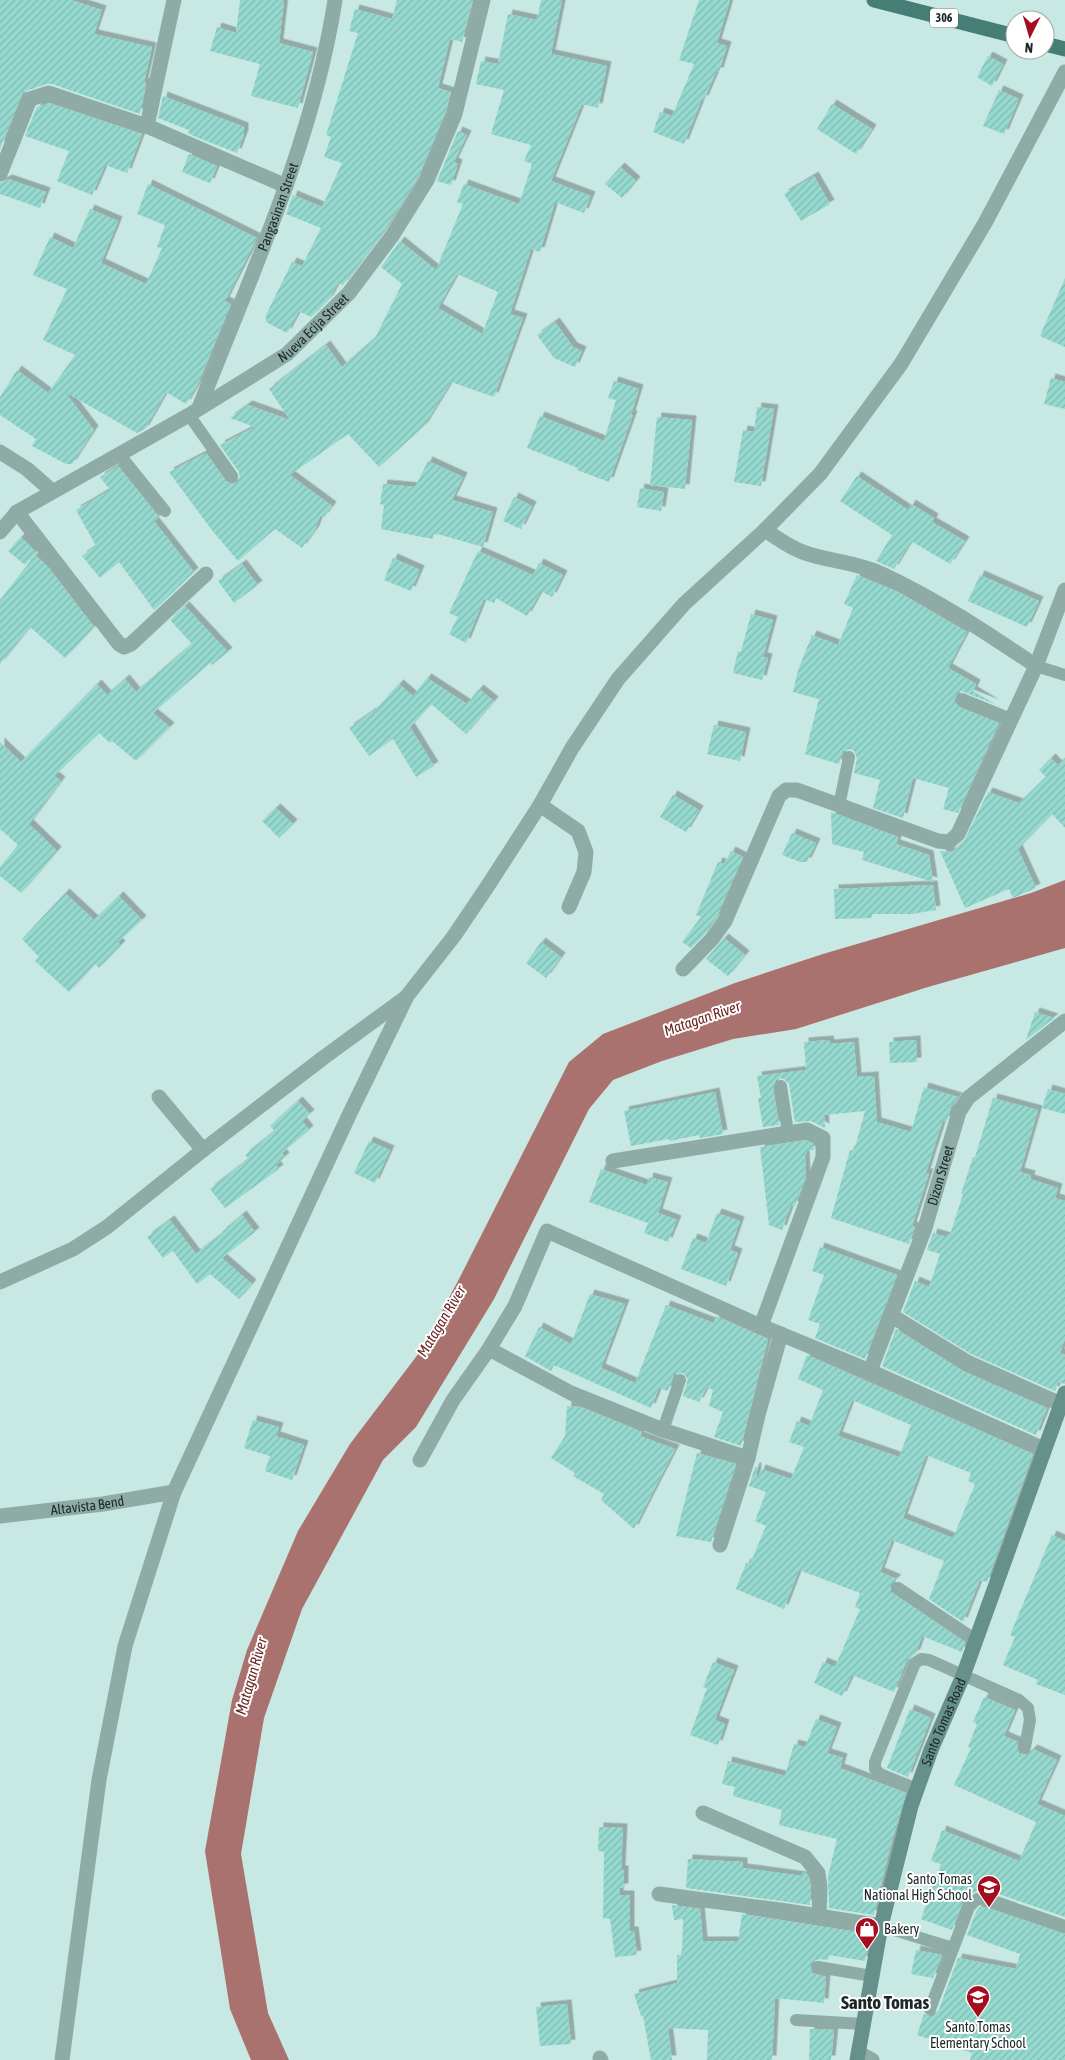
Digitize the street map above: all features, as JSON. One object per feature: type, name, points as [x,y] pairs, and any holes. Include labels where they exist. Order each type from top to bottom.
[{"type":"main road","name":"306","points":[[874,0],[1005,33]]},
{"type":"street","points":[[147,126],[174,0]]},
{"type":"street","name":"Pangasinan Street","points":[[194,411],[286,186],[308,122],[335,0]]},
{"type":"street","name":"Nueva Ecija Street","points":[[0,532],[17,512],[194,411],[287,354],[349,293],[392,236],[427,180],[455,114],[483,0]]},
{"type":"street","points":[[62,2060],[97,1790],[104,1751],[125,1646],[174,1492],[346,1122],[408,996],[454,936],[540,805],[572,748],[618,679],[684,604],[765,530],[820,474],[901,364],[985,222],[1065,72]]},
{"type":"street","points":[[0,174],[30,99],[49,92],[147,126],[286,186]]},
{"type":"street","points":[[0,452],[27,469],[52,491]]},
{"type":"street","points":[[17,512],[72,585],[119,644],[124,647],[131,644],[206,574]]},
{"type":"street","points":[[765,530],[789,546],[811,555],[859,564],[882,574],[974,624],[1036,666]]},
{"type":"street","points":[[683,969],[712,939],[725,921],[779,796],[786,790],[797,790],[938,841],[949,842],[958,834],[1036,666],[1065,590]]},
{"type":"street","points":[[540,805],[578,831],[586,852],[584,872],[569,907]]},
{"type":"street","points":[[0,1282],[73,1249],[107,1227],[203,1150],[408,996]]},
{"type":"street","name":"Dizon Street","points":[[870,1370],[925,1228],[958,1112],[968,1098],[1065,1021]]},
{"type":"street","points":[[160,1096],[203,1150]]},
{"type":"street","points":[[613,1161],[807,1130],[823,1138],[822,1157],[761,1326]]},
{"type":"street","points":[[420,1460],[453,1400],[515,1306],[547,1231],[761,1326],[870,1370],[1044,1449]]},
{"type":"street","points":[[892,1316],[967,1362],[1063,1398]]},
{"type":"street","points":[[720,1545],[748,1458],[762,1397],[781,1334]]},
{"type":"street","points":[[489,1348],[571,1393],[663,1430],[748,1458]]},
{"type":"street","name":"Santo Tomas Road","points":[[863,2058],[863,2024],[880,1926],[911,1806],[931,1750],[963,1676],[1063,1398]]},
{"type":"street","name":"Altavista Bend","points":[[0,1516],[103,1504],[174,1492]]},
{"type":"street","points":[[703,1813],[806,1857],[818,1873],[820,1887],[819,1916]]},
{"type":"street","points":[[659,1894],[880,1926]]},
{"type":"lane","points":[[194,411],[232,476]]},
{"type":"lane","points":[[119,454],[165,511]]},
{"type":"lane","points":[[1036,666],[1065,675]]},
{"type":"lane","points":[[962,699],[1011,719]]},
{"type":"lane","points":[[839,806],[848,758]]},
{"type":"lane","points":[[781,1086],[788,1133]]},
{"type":"lane","points":[[663,1430],[680,1380]]},
{"type":"lane","points":[[898,1588],[976,1640]]},
{"type":"lane","points":[[918,1789],[880,1774],[875,1769],[875,1762],[915,1662],[921,1659],[929,1660],[1019,1700],[1028,1708],[1030,1720],[1025,1747]]},
{"type":"lane","points":[[930,2009],[969,1907],[977,1899],[990,1900],[1065,1926]]},
{"type":"lane","points":[[880,1926],[953,1948]]},
{"type":"lane","points":[[818,1967],[872,1976]]},
{"type":"lane","points":[[796,2020],[863,2024]]},
{"type":"water","name":"Matagan River","points":[[1065,880],[1065,948],[928,987],[796,1029],[733,1039],[662,1061],[613,1080],[589,1109],[494,1299],[416,1427],[383,1460],[302,1609],[264,1718],[241,1854],[268,2013],[289,2060],[251,2060],[230,2009],[205,1851],[232,1700],[247,1650],[298,1531],[350,1444],[422,1349],[569,1062],[603,1034],[735,983],[823,954],[1031,893]]},
{"type":"building","points":[[0,0],[71,0],[102,10],[94,34],[152,47],[144,82],[146,84],[140,114],[52,84],[46,84],[23,92],[0,149]]},
{"type":"building","points":[[240,0],[284,0],[279,43],[313,52],[298,108],[251,96],[260,64],[210,51],[217,27],[236,33]]},
{"type":"building","points":[[397,0],[473,0],[462,42],[450,39],[438,88],[451,92],[446,111],[419,176],[384,231],[343,285],[338,283],[329,299],[311,317],[299,311],[287,333],[266,322],[266,315],[292,262],[302,266],[321,228],[286,214],[293,195],[322,207],[342,163],[324,157],[331,137],[326,135],[358,33],[349,31],[355,9],[392,19]]},
{"type":"building","points":[[541,0],[562,0],[551,54],[607,66],[598,108],[582,104],[551,181],[591,196],[584,213],[555,202],[540,252],[531,249],[510,314],[523,318],[494,397],[451,382],[424,426],[379,467],[348,434],[290,475],[332,506],[324,517],[320,516],[315,530],[302,548],[275,529],[238,561],[211,529],[169,472],[206,453],[226,481],[232,484],[237,482],[240,479],[239,472],[220,445],[255,427],[230,418],[248,405],[290,420],[269,389],[326,345],[342,367],[375,338],[402,284],[381,267],[400,241],[436,270],[463,204],[457,202],[464,184],[519,204],[532,164],[524,161],[531,145],[491,134],[504,90],[476,84],[481,61],[498,64],[508,14],[537,20]],"holes":[[[457,274],[498,292],[482,334],[438,308]]]},
{"type":"building","points":[[699,0],[730,0],[717,43],[727,46],[719,72],[716,72],[704,100],[702,99],[684,144],[653,132],[660,112],[672,116],[694,64],[679,60]]},
{"type":"building","points":[[988,56],[1003,64],[992,86],[977,77]]},
{"type":"building","points":[[999,90],[1019,99],[1004,134],[983,126]]},
{"type":"building","points":[[163,96],[244,127],[244,134],[237,153],[196,137],[188,133],[189,130],[158,118]]},
{"type":"building","points":[[49,103],[142,134],[127,173],[105,165],[92,195],[57,181],[69,151],[25,136],[37,107]]},
{"type":"building","points":[[832,104],[872,129],[856,154],[817,129]]},
{"type":"building","points":[[458,131],[467,135],[454,162],[458,164],[451,185],[437,181]]},
{"type":"building","points":[[189,154],[217,166],[210,183],[182,172]]},
{"type":"building","points":[[620,167],[636,181],[622,198],[605,184]]},
{"type":"building","points":[[814,176],[830,204],[801,221],[784,194]]},
{"type":"building","points":[[8,179],[46,192],[40,208],[0,194],[0,183]]},
{"type":"building","points":[[148,184],[257,238],[225,301],[231,304],[198,384],[186,404],[166,392],[145,429],[137,433],[65,392],[94,430],[72,464],[66,464],[32,446],[36,439],[0,415],[0,397],[17,370],[48,393],[75,355],[43,340],[67,289],[33,275],[50,237],[73,248],[90,209],[118,221],[101,263],[146,284],[162,248],[157,247],[165,225],[137,214]]},
{"type":"building","points":[[1065,278],[1065,347],[1040,336]]},
{"type":"building","points":[[555,322],[573,347],[582,351],[575,367],[554,358],[537,335]]},
{"type":"building","points":[[1051,378],[1065,382],[1065,409],[1044,404]]},
{"type":"building","points":[[614,381],[639,389],[631,415],[633,415],[609,482],[527,448],[540,416],[604,441],[616,400],[608,398]]},
{"type":"building","points":[[757,407],[774,409],[761,486],[734,482],[743,430],[754,432]]},
{"type":"building","points":[[657,417],[692,420],[685,489],[650,485]]},
{"type":"building","points":[[428,461],[463,477],[452,500],[493,512],[483,547],[434,533],[433,539],[381,529],[384,505],[380,504],[383,484],[415,487]]},
{"type":"building","points":[[118,466],[159,517],[154,521],[194,572],[154,610],[119,562],[100,578],[82,556],[96,546],[76,510],[110,490],[100,477]]},
{"type":"building","points":[[857,476],[908,510],[911,504],[934,518],[932,522],[965,541],[950,564],[911,541],[894,569],[876,561],[892,535],[840,501]]},
{"type":"building","points":[[640,488],[664,492],[661,511],[637,507]]},
{"type":"building","points":[[514,497],[532,506],[521,529],[503,521]]},
{"type":"building","points":[[21,537],[36,552],[25,565],[8,551]]},
{"type":"building","points":[[478,551],[533,575],[539,563],[563,575],[552,597],[541,591],[527,616],[496,598],[494,603],[484,599],[466,643],[449,634],[458,617],[449,613]]},
{"type":"building","points":[[35,555],[48,567],[94,627],[65,658],[30,627],[0,664],[0,600]]},
{"type":"building","points":[[393,558],[420,570],[411,591],[384,580]]},
{"type":"building","points":[[242,564],[258,585],[234,603],[218,581]]},
{"type":"building","points":[[857,575],[898,592],[967,632],[948,668],[976,684],[973,691],[995,704],[961,691],[957,693],[954,701],[959,707],[999,723],[958,813],[943,809],[949,788],[913,778],[903,818],[873,808],[880,780],[854,773],[857,758],[854,751],[850,749],[843,751],[839,764],[805,754],[819,699],[793,692],[798,670],[812,635],[838,645],[853,608],[844,604]]},
{"type":"building","points":[[980,575],[1039,601],[1027,627],[968,601]]},
{"type":"building","points":[[185,606],[228,652],[212,665],[210,663],[153,713],[170,727],[136,761],[99,733],[54,776],[61,781],[29,824],[57,851],[21,893],[0,876],[0,867],[18,845],[0,829],[0,742],[21,762],[97,684],[107,695],[125,679],[136,692],[192,644],[170,620]]},
{"type":"building","points":[[751,614],[773,620],[763,657],[768,658],[762,680],[733,673],[738,651],[741,652]]},
{"type":"building","points":[[427,678],[467,704],[479,689],[494,701],[466,734],[431,704],[410,727],[434,766],[416,777],[393,739],[369,756],[349,728],[375,710],[399,684],[413,696]]},
{"type":"building","points":[[714,725],[746,732],[740,761],[707,754]]},
{"type":"building","points":[[1051,758],[1058,765],[1065,758],[1065,828],[1052,814],[1018,849],[1036,888],[1013,898],[1009,889],[965,908],[940,851],[952,852],[964,841],[988,792],[1019,803],[1046,777],[1039,770]]},
{"type":"building","points":[[673,795],[699,810],[686,832],[660,817]]},
{"type":"building","points":[[276,808],[293,824],[279,838],[262,821]]},
{"type":"building","points":[[831,812],[898,837],[896,844],[929,855],[933,882],[862,860],[864,852],[832,844]]},
{"type":"building","points":[[792,833],[816,843],[807,862],[800,862],[782,855]]},
{"type":"building","points":[[731,851],[743,857],[717,916],[691,948],[682,942],[701,917],[696,915],[718,862],[724,864]]},
{"type":"building","points":[[933,885],[936,910],[912,914],[872,914],[872,918],[835,919],[834,889]]},
{"type":"building","points":[[65,893],[94,920],[119,896],[142,920],[118,942],[121,945],[99,968],[95,964],[69,992],[35,961],[39,957],[22,939]]},
{"type":"building","points":[[724,938],[745,955],[728,976],[706,959]]},
{"type":"building","points":[[541,942],[561,957],[546,978],[526,963]]},
{"type":"building","points":[[1035,1012],[1054,1018],[1026,1040]]},
{"type":"building","points":[[829,1040],[830,1044],[854,1042],[857,1077],[874,1076],[877,1122],[911,1132],[924,1087],[958,1097],[951,1107],[947,1121],[943,1120],[926,1173],[929,1173],[912,1226],[915,1227],[909,1244],[831,1218],[850,1150],[854,1151],[865,1111],[824,1115],[825,1128],[811,1121],[795,1122],[789,1084],[784,1079],[779,1078],[773,1087],[779,1125],[763,1127],[758,1098],[761,1098],[757,1076],[806,1070],[804,1042]]},
{"type":"building","points":[[916,1040],[917,1062],[890,1063],[889,1042]]},
{"type":"building","points":[[1048,1089],[1065,1094],[1065,1114],[1042,1108]]},
{"type":"building","points":[[715,1092],[723,1134],[700,1138],[699,1135],[631,1146],[624,1111]]},
{"type":"building","points":[[993,1098],[1038,1110],[1020,1172],[1031,1175],[1030,1179],[1058,1188],[1055,1198],[1065,1201],[1065,1339],[1060,1353],[1065,1355],[1065,1384],[1058,1382],[1055,1391],[971,1354],[903,1312],[915,1281],[929,1287],[940,1254],[927,1250],[933,1233],[947,1237],[948,1234],[950,1235],[963,1194],[961,1194],[973,1157],[975,1157]]},
{"type":"building","points":[[298,1101],[310,1114],[302,1121],[309,1130],[282,1153],[285,1157],[276,1165],[279,1169],[225,1208],[210,1189],[249,1159],[245,1155],[275,1131],[270,1126]]},
{"type":"building","points":[[806,1140],[814,1144],[814,1150],[807,1151],[807,1154],[805,1154],[806,1177],[795,1206],[791,1205],[782,1230],[769,1225],[760,1147]]},
{"type":"building","points":[[369,1141],[390,1150],[375,1183],[354,1173]]},
{"type":"building","points":[[601,1169],[647,1185],[649,1177],[668,1182],[658,1213],[677,1220],[668,1242],[644,1233],[648,1223],[589,1202]]},
{"type":"building","points":[[717,1213],[740,1221],[730,1250],[738,1253],[726,1286],[681,1269],[693,1238],[706,1243]]},
{"type":"building","points":[[242,1215],[255,1232],[222,1258],[252,1284],[239,1299],[210,1274],[197,1284],[173,1251],[163,1258],[147,1237],[170,1220],[196,1254]]},
{"type":"building","points":[[820,1247],[897,1275],[865,1359],[815,1338],[820,1324],[808,1320],[824,1275],[812,1271]]},
{"type":"building","points":[[590,1294],[625,1304],[601,1368],[635,1383],[666,1305],[714,1323],[716,1316],[768,1339],[741,1446],[714,1437],[723,1412],[709,1406],[713,1390],[707,1387],[699,1402],[683,1396],[688,1379],[683,1373],[674,1374],[668,1391],[659,1388],[651,1408],[554,1365],[551,1371],[525,1356],[539,1327],[571,1344]]},
{"type":"building","points":[[896,1329],[963,1371],[1047,1408],[1036,1435],[882,1366]]},
{"type":"building","points":[[807,1355],[1033,1454],[987,1582],[980,1580],[963,1622],[929,1599],[944,1561],[892,1540],[880,1572],[897,1579],[891,1584],[891,1592],[965,1642],[962,1652],[922,1636],[916,1653],[907,1660],[894,1692],[852,1675],[842,1696],[814,1683],[823,1662],[835,1667],[860,1609],[855,1607],[860,1593],[799,1570],[784,1609],[736,1589],[746,1563],[750,1564],[766,1526],[755,1521],[766,1492],[749,1486],[755,1467],[757,1467],[756,1482],[761,1469],[791,1479],[804,1447],[789,1442],[797,1421],[809,1426],[823,1390],[798,1379]],"holes":[[[852,1400],[911,1425],[899,1457],[838,1436]],[[926,1455],[971,1473],[968,1481],[975,1484],[953,1538],[903,1518]]]},
{"type":"building","points":[[567,1406],[581,1407],[642,1432],[640,1436],[675,1449],[634,1529],[601,1500],[604,1494],[573,1476],[575,1473],[551,1458],[565,1436]]},
{"type":"building","points":[[253,1420],[279,1427],[276,1436],[304,1445],[292,1480],[265,1471],[270,1456],[244,1448]]},
{"type":"building","points":[[697,1453],[736,1464],[711,1542],[676,1536]]},
{"type":"building","points":[[1052,1535],[1065,1541],[1065,1695],[1036,1684],[1038,1680],[1003,1665],[1015,1637],[1010,1635]]},
{"type":"building","points":[[713,1662],[734,1670],[715,1720],[725,1724],[718,1745],[690,1735],[707,1688],[703,1687]]},
{"type":"building","points":[[984,1697],[1015,1710],[1004,1736],[1018,1742],[1017,1749],[1019,1753],[1027,1755],[1033,1749],[1057,1760],[1037,1804],[1065,1816],[1065,1917],[993,1892],[977,1891],[972,1893],[963,1902],[952,1930],[921,1919],[941,1864],[931,1861],[942,1830],[1019,1861],[1036,1822],[954,1785],[971,1748],[968,1747],[977,1724],[973,1722]]},
{"type":"building","points":[[910,1709],[931,1718],[908,1777],[887,1768]]},
{"type":"building","points":[[816,1719],[837,1727],[827,1753],[843,1758],[840,1768],[906,1793],[890,1848],[874,1915],[829,1908],[828,1876],[837,1839],[779,1825],[782,1810],[733,1796],[735,1787],[722,1784],[728,1761],[785,1776],[794,1744],[805,1747]]},
{"type":"building","points":[[599,1827],[623,1828],[621,1870],[624,1870],[624,1888],[620,1888],[619,1895],[630,1895],[630,1931],[634,1931],[637,1955],[615,1957],[610,1919],[603,1918],[604,1852],[598,1851]]},
{"type":"building","points":[[688,1859],[743,1862],[743,1868],[802,1876],[803,1872],[805,1872],[809,1877],[811,1888],[810,1905],[686,1888]]},
{"type":"building","points":[[672,1905],[700,1909],[703,1941],[738,1941],[742,1914],[870,1934],[865,1961],[829,1955],[828,1960],[819,1959],[812,1962],[810,1966],[812,1973],[826,1977],[824,2003],[775,1998],[772,2060],[707,2060],[708,2030],[668,2028],[672,2060],[651,2060],[643,2016],[641,2016],[634,1994],[677,1983],[677,1955],[682,1955],[683,1919],[674,1920]]},
{"type":"building","name":"Santo Tomas Elementary School","points":[[980,1907],[1065,1934],[1065,2060],[970,2060],[972,2053],[917,2035],[924,2014],[932,2017],[938,2012],[958,1958],[1016,1969],[1020,1954],[967,1935],[976,1912]]},
{"type":"building","points":[[916,1950],[942,1955],[933,1978],[911,1974]]},
{"type":"building","points":[[567,2004],[571,2044],[540,2046],[536,2007]]},
{"type":"building","points":[[810,2029],[834,2030],[831,2060],[809,2060]]},
{"type":"place","name":"Santo Tomas National High School","points":[[989,1908]]},
{"type":"place","name":"Bakery","points":[[867,1950]]},
{"type":"place","name":"Santo Tomas Elementary School","points":[[978,2018]]},
{"type":"district","name":"Santo Tomas","points":[[885,2002]]}]
